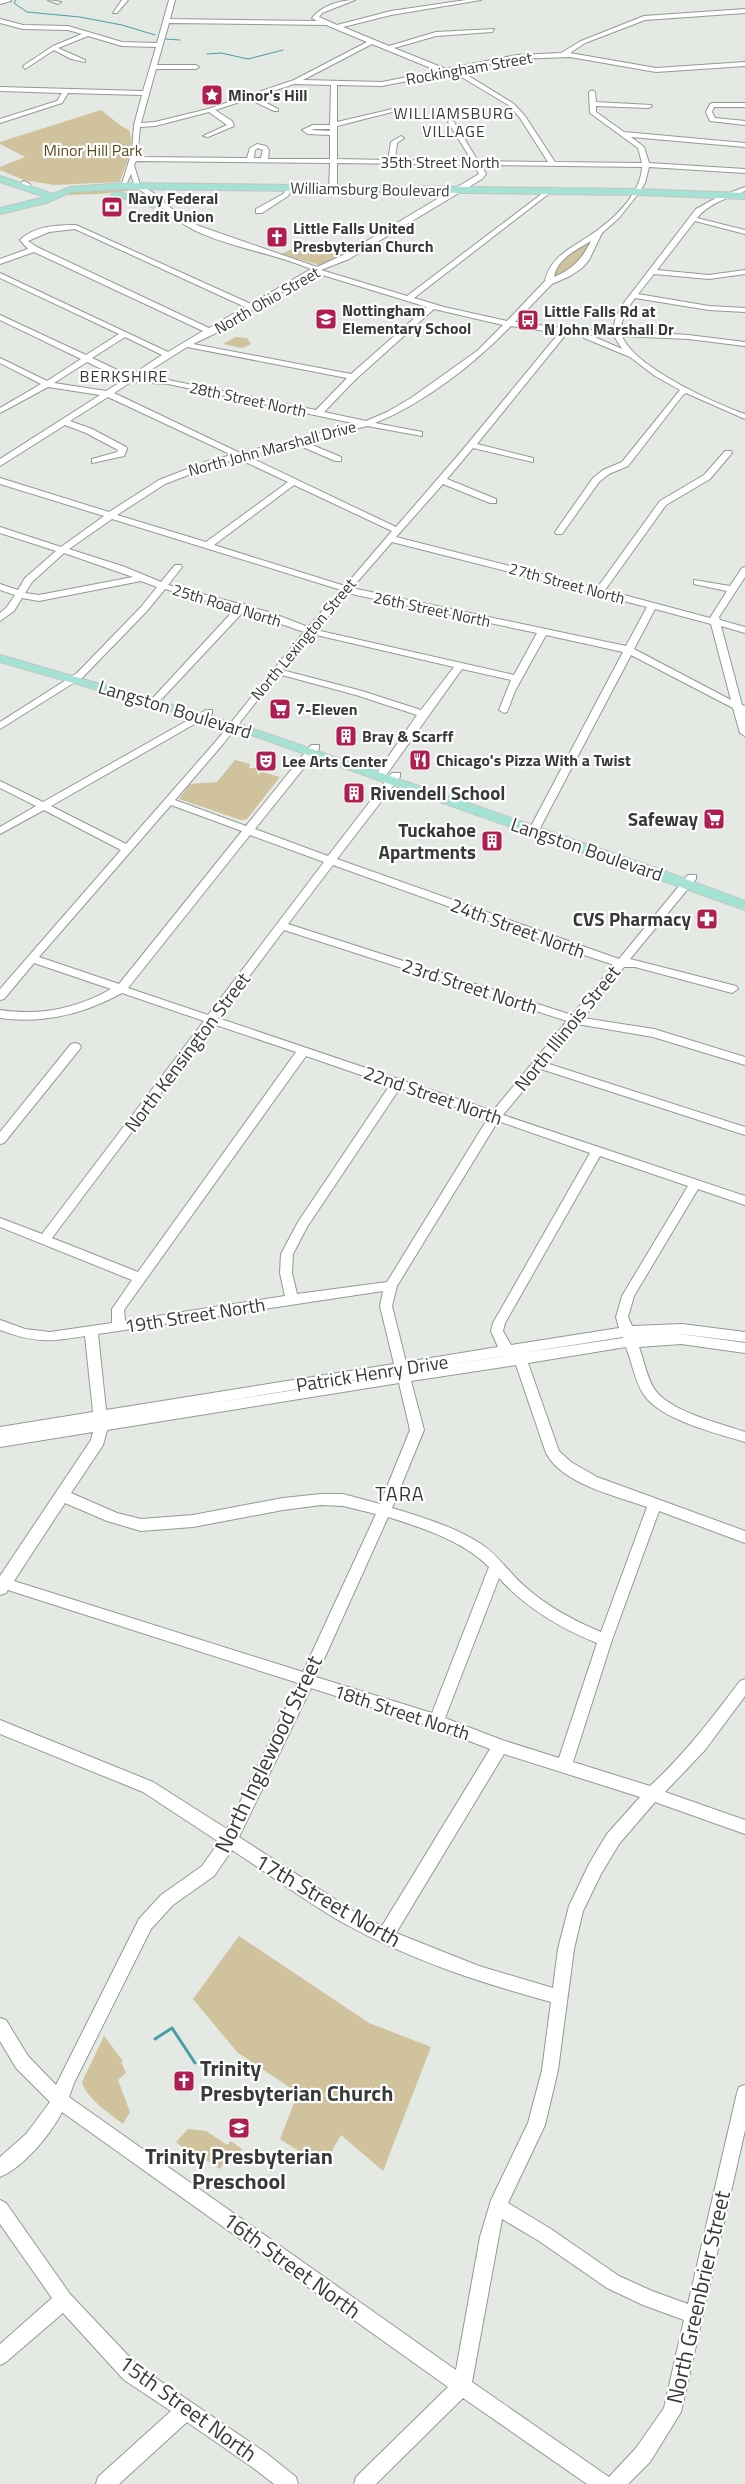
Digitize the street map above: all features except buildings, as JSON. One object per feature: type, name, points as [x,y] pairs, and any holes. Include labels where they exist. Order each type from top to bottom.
[{"type":"main road","name":"Williamsburg Boulevard","points":[[0,174],[56,196],[70,190],[95,187],[150,193],[290,189]]},
{"type":"main road","name":"Williamsburg Boulevard","points":[[0,179],[38,193],[74,198],[115,195],[125,190],[139,187],[637,193],[745,197]]},
{"type":"main road","points":[[26,184],[48,187],[95,187]]},
{"type":"main road","points":[[115,195],[134,197],[156,204],[160,198],[173,191]]},
{"type":"main road","points":[[36,205],[43,197],[38,193]]},
{"type":"main road","points":[[36,205],[56,196]]},
{"type":"main road","points":[[0,213],[74,198]]},
{"type":"main road","name":"Langston Boulevard","points":[[0,652],[77,677],[235,723],[689,880],[745,897]]},
{"type":"main road","name":"Langston Boulevard","points":[[0,658],[77,677]]},
{"type":"main road","name":"Langston Boulevard","points":[[689,880],[745,906]]},
{"type":"street","points":[[51,0],[58,2]]},
{"type":"street","points":[[115,12],[125,0]]},
{"type":"street","points":[[125,190],[138,147],[137,125],[172,0]]},
{"type":"street","points":[[352,0],[315,15],[317,19],[325,23],[450,71],[512,105],[552,163]]},
{"type":"street","points":[[337,27],[391,13],[478,0]]},
{"type":"street","points":[[0,2],[8,1]]},
{"type":"street","points":[[563,55],[584,42],[644,18],[745,11]]},
{"type":"street","points":[[165,21],[325,23]]},
{"type":"street","points":[[2,23],[23,27],[68,28],[119,43],[158,45]]},
{"type":"street","points":[[388,48],[436,34],[492,30]]},
{"type":"street","points":[[25,67],[54,48],[88,34]]},
{"type":"street","points":[[137,125],[155,124],[210,110],[293,82],[372,42]]},
{"type":"street","points":[[54,48],[72,58],[83,61]]},
{"type":"street","name":"Rockingham Street","points":[[293,82],[371,84],[450,71],[505,59],[563,55],[650,69],[745,64]]},
{"type":"street","points":[[153,67],[196,67]]},
{"type":"street","points":[[333,189],[334,83]]},
{"type":"street","points":[[0,89],[146,92]]},
{"type":"street","points":[[0,121],[60,102],[66,91]]},
{"type":"street","points":[[592,92],[593,113],[641,147],[647,164]]},
{"type":"street","points":[[250,97],[276,110]]},
{"type":"street","points":[[592,104],[649,106]]},
{"type":"street","points":[[745,105],[712,105],[709,112],[712,120],[745,123]]},
{"type":"street","points":[[206,136],[231,126],[230,122],[210,110]]},
{"type":"street","points":[[333,128],[398,110]]},
{"type":"street","points":[[451,122],[476,163]]},
{"type":"street","points":[[621,134],[745,145]]},
{"type":"street","points":[[391,162],[394,142],[402,138]]},
{"type":"street","points":[[250,160],[252,149],[257,146],[264,147],[266,150],[264,160]]},
{"type":"street","name":"35th Street North","points":[[133,162],[264,160],[647,164],[745,172]]},
{"type":"street","points":[[133,162],[139,187],[150,193],[156,204],[180,224],[204,235],[408,299],[510,322],[566,330],[697,338],[745,343]]},
{"type":"street","name":"North Ohio Street","points":[[0,463],[168,355],[253,308],[315,270],[346,257],[480,178],[483,174],[476,163]]},
{"type":"street","name":"North John Marshall Drive","points":[[549,282],[549,274],[557,261],[599,232],[637,193],[647,164]]},
{"type":"street","points":[[259,212],[286,195],[290,189]]},
{"type":"street","points":[[637,359],[623,346],[617,333],[618,319],[693,220],[710,203],[745,189]]},
{"type":"street","points":[[408,299],[549,192]]},
{"type":"street","points":[[693,220],[727,226],[745,232]]},
{"type":"street","points":[[211,332],[34,249],[26,244],[24,240],[30,235],[46,231],[76,227],[253,308]]},
{"type":"street","name":"North John Marshall Drive","points":[[0,618],[11,608],[34,574],[61,550],[110,516],[175,476],[239,456],[367,423],[414,400],[480,353],[549,282],[579,266],[586,258],[599,232]]},
{"type":"street","points":[[0,262],[34,249]]},
{"type":"street","points":[[653,272],[710,277],[745,272]]},
{"type":"street","points":[[0,275],[168,355]]},
{"type":"street","points":[[634,296],[709,308],[745,310]]},
{"type":"street","points":[[318,413],[353,377],[434,306]]},
{"type":"street","name":"28th Street North","points":[[0,316],[131,380],[168,382],[419,434]]},
{"type":"street","points":[[566,330],[594,338],[637,359],[710,403],[745,417]]},
{"type":"street","name":"North Lexington Street","points":[[0,996],[170,801],[276,671],[389,538],[472,445],[566,330]]},
{"type":"street","points":[[1,410],[47,384],[123,335]]},
{"type":"street","points":[[187,345],[353,377]]},
{"type":"street","points":[[0,360],[47,384],[109,394],[396,530]]},
{"type":"street","points":[[558,532],[596,480],[606,472],[625,464],[680,393],[687,390]]},
{"type":"street","points":[[64,422],[89,431],[123,449],[121,454],[95,461]]},
{"type":"street","points":[[298,442],[338,459]]},
{"type":"street","points":[[472,445],[530,460]]},
{"type":"street","points":[[599,591],[664,503],[674,493],[706,478],[718,468],[728,453]]},
{"type":"street","points":[[441,480],[493,501]]},
{"type":"street","name":"26th Street North","points":[[0,481],[346,588],[629,650],[741,707]]},
{"type":"street","points":[[208,546],[293,482]]},
{"type":"street","name":"25th Road North","points":[[0,530],[164,586],[243,606],[310,631],[516,678]]},
{"type":"street","name":"27th Street North","points":[[389,538],[745,630]]},
{"type":"street","points":[[0,726],[77,677],[128,627],[178,567]]},
{"type":"street","points":[[745,570],[714,617],[731,681],[741,707],[745,734]]},
{"type":"street","points":[[0,586],[20,594],[40,598],[141,578]]},
{"type":"street","points":[[698,582],[733,589]]},
{"type":"street","points":[[536,827],[652,605]]},
{"type":"street","points":[[156,700],[243,606]]},
{"type":"street","points":[[504,710],[516,678],[542,632]]},
{"type":"street","name":"North Kensington Street","points":[[44,1240],[331,860],[388,775],[423,714],[459,666]]},
{"type":"street","points":[[276,671],[359,693],[423,714]]},
{"type":"street","points":[[707,691],[724,691],[731,681]]},
{"type":"street","points":[[0,831],[206,714]]},
{"type":"street","points":[[0,1014],[23,1017],[56,1014],[100,1000],[122,988],[313,750]]},
{"type":"street","points":[[0,784],[128,850]]},
{"type":"street","name":"24th Street North","points":[[170,801],[619,963],[635,963],[732,989]]},
{"type":"street","name":"North Illinois Street","points":[[403,1372],[386,1306],[391,1286],[495,1117],[619,963],[689,880]]},
{"type":"street","name":"23rd Street North","points":[[283,926],[575,1020],[654,1033],[745,1061]]},
{"type":"street","name":"22nd Street North","points":[[33,958],[745,1201]]},
{"type":"street","points":[[0,1140],[75,1047]]},
{"type":"street","points":[[119,1327],[118,1309],[303,1050]]},
{"type":"street","points":[[538,1064],[745,1131]]},
{"type":"street","points":[[292,1299],[286,1273],[288,1254],[302,1225],[398,1082]]},
{"type":"street","points":[[597,1151],[499,1323],[497,1331],[507,1351],[520,1358],[553,1453],[561,1464],[573,1473],[592,1481],[745,1537]]},
{"type":"street","points":[[695,1184],[628,1296],[622,1316],[649,1392],[661,1404],[687,1417],[745,1437]]},
{"type":"street","points":[[0,1222],[140,1278]]},
{"type":"street","name":"19th Street North","points":[[0,1325],[24,1334],[50,1337],[292,1299],[391,1286]]},
{"type":"street","name":"Patrick Henry Drive","points":[[0,1442],[101,1421],[403,1372],[507,1351],[682,1329],[745,1337]]},
{"type":"street","points":[[2,1585],[64,1496],[98,1441],[101,1421],[91,1331]]},
{"type":"street","name":"Patrick Henry Drive","points":[[403,1372],[520,1358],[630,1336],[682,1339],[745,1348]]},
{"type":"street","name":"North Inglewood Street","points":[[0,2168],[37,2136],[61,2100],[66,2081],[145,1924],[167,1900],[208,1871],[229,1841],[307,1680],[402,1471],[417,1430],[403,1372]]},
{"type":"street","name":"Patrick Henry Drive","points":[[0,1432],[101,1421]]},
{"type":"street","points":[[64,1496],[140,1525],[173,1524],[310,1500],[340,1500],[383,1512],[474,1547],[489,1558],[518,1590],[541,1607],[574,1628],[606,1640]]},
{"type":"street","points":[[564,1765],[655,1504]]},
{"type":"street","points":[[436,1721],[496,1567]]},
{"type":"street","name":"18th Street North","points":[[2,1585],[436,1721],[500,1746],[652,1794],[745,1827]]},
{"type":"street","points":[[363,2484],[462,2386],[489,2237],[497,2206],[536,2124],[550,2070],[566,1949],[575,1911],[583,1894],[613,1839],[652,1794],[674,1774],[700,1745],[745,1684]]},
{"type":"street","name":"17th Street North","points":[[0,1727],[148,1787],[352,1919],[385,1936],[458,1966],[518,1986],[559,1996]]},
{"type":"street","points":[[385,1936],[500,1746]]},
{"type":"street","name":"16th Street North","points":[[0,2026],[22,2062],[61,2100],[462,2386],[603,2484]]},
{"type":"street","name":"North Greenbrier Street","points":[[615,2484],[643,2456],[672,2412],[745,2093]]},
{"type":"street","points":[[497,2206],[545,2235],[613,2282],[649,2299],[694,2315]]},
{"type":"street","name":"15th Street North","points":[[0,2209],[64,2300],[131,2373],[259,2460],[290,2484]]},
{"type":"street","points":[[0,2356],[64,2300]]},
{"type":"street","points":[[105,2484],[185,2411]]},
{"type":"green space","name":"Minor Hill Park","points":[[101,110],[129,130],[131,137],[131,150],[120,182],[54,185],[24,180],[0,170],[0,167],[25,157],[0,144],[0,142]]},
{"type":"green space","points":[[127,188],[138,190],[64,195],[78,190]]},
{"type":"green space","points":[[590,240],[592,241],[589,247],[577,262],[556,278],[551,277],[559,262]]},
{"type":"green space","points":[[304,244],[340,256],[319,265],[281,254]]},
{"type":"green space","points":[[236,337],[247,338],[251,344],[242,348],[223,344]]},
{"type":"green space","points":[[235,760],[250,764],[249,768],[256,768],[258,775],[262,772],[280,777],[247,819],[241,820],[179,799],[190,784],[217,782]]},
{"type":"green space","points":[[239,1936],[369,2023],[431,2047],[383,2171],[341,2135],[323,2167],[280,2139],[298,2093],[237,2052],[193,1999]]},
{"type":"green space","points":[[104,2036],[123,2061],[121,2062],[126,2073],[118,2080],[130,2112],[123,2124],[93,2100],[82,2082]]},
{"type":"green space","points":[[188,2129],[206,2131],[227,2145],[231,2141],[242,2149],[231,2164],[226,2166],[223,2164],[220,2169],[206,2160],[194,2157],[176,2142]]},
{"type":"waterway","points":[[16,0],[14,3],[27,12],[80,17],[122,25],[155,35]]},
{"type":"waterway","points":[[165,39],[180,40]]},
{"type":"waterway","points":[[207,54],[221,53],[248,59],[283,50]]},
{"type":"waterway","points":[[155,2039],[172,2028],[195,2063]]},
{"type":"place","name":"Minor's Hill","points":[[212,95]]},
{"type":"place","name":"Navy Federal Credit Union","points":[[112,207]]},
{"type":"place","name":"Little Falls United Presbyterian Church","points":[[277,237]]},
{"type":"place","name":"Nottingham Elementary School","points":[[326,319]]},
{"type":"place","name":"Little Falls Rd at N John Marshall Dr","points":[[528,320]]},
{"type":"place","name":"7-Eleven","points":[[280,709]]},
{"type":"place","name":"Bray & Scarff","points":[[346,736]]},
{"type":"place","name":"Chicago's Pizza With a Twist","points":[[420,760]]},
{"type":"place","name":"Lee Arts Center","points":[[266,761]]},
{"type":"place","name":"Rivendell School","points":[[354,793]]},
{"type":"place","name":"Safeway","points":[[714,819]]},
{"type":"place","name":"Tuckahoe Apartments","points":[[492,841]]},
{"type":"place","name":"CVS Pharmacy","points":[[707,919]]},
{"type":"place","name":"Trinity Presbyterian Church","points":[[184,2081]]},
{"type":"place","name":"Trinity Presbyterian Preschool","points":[[239,2128]]},
{"type":"district","name":"WILLIAMSBURG VILLAGE","points":[[454,122]]},
{"type":"district","name":"BERKSHIRE","points":[[124,376]]},
{"type":"district","name":"TARA","points":[[400,1494]]}]
